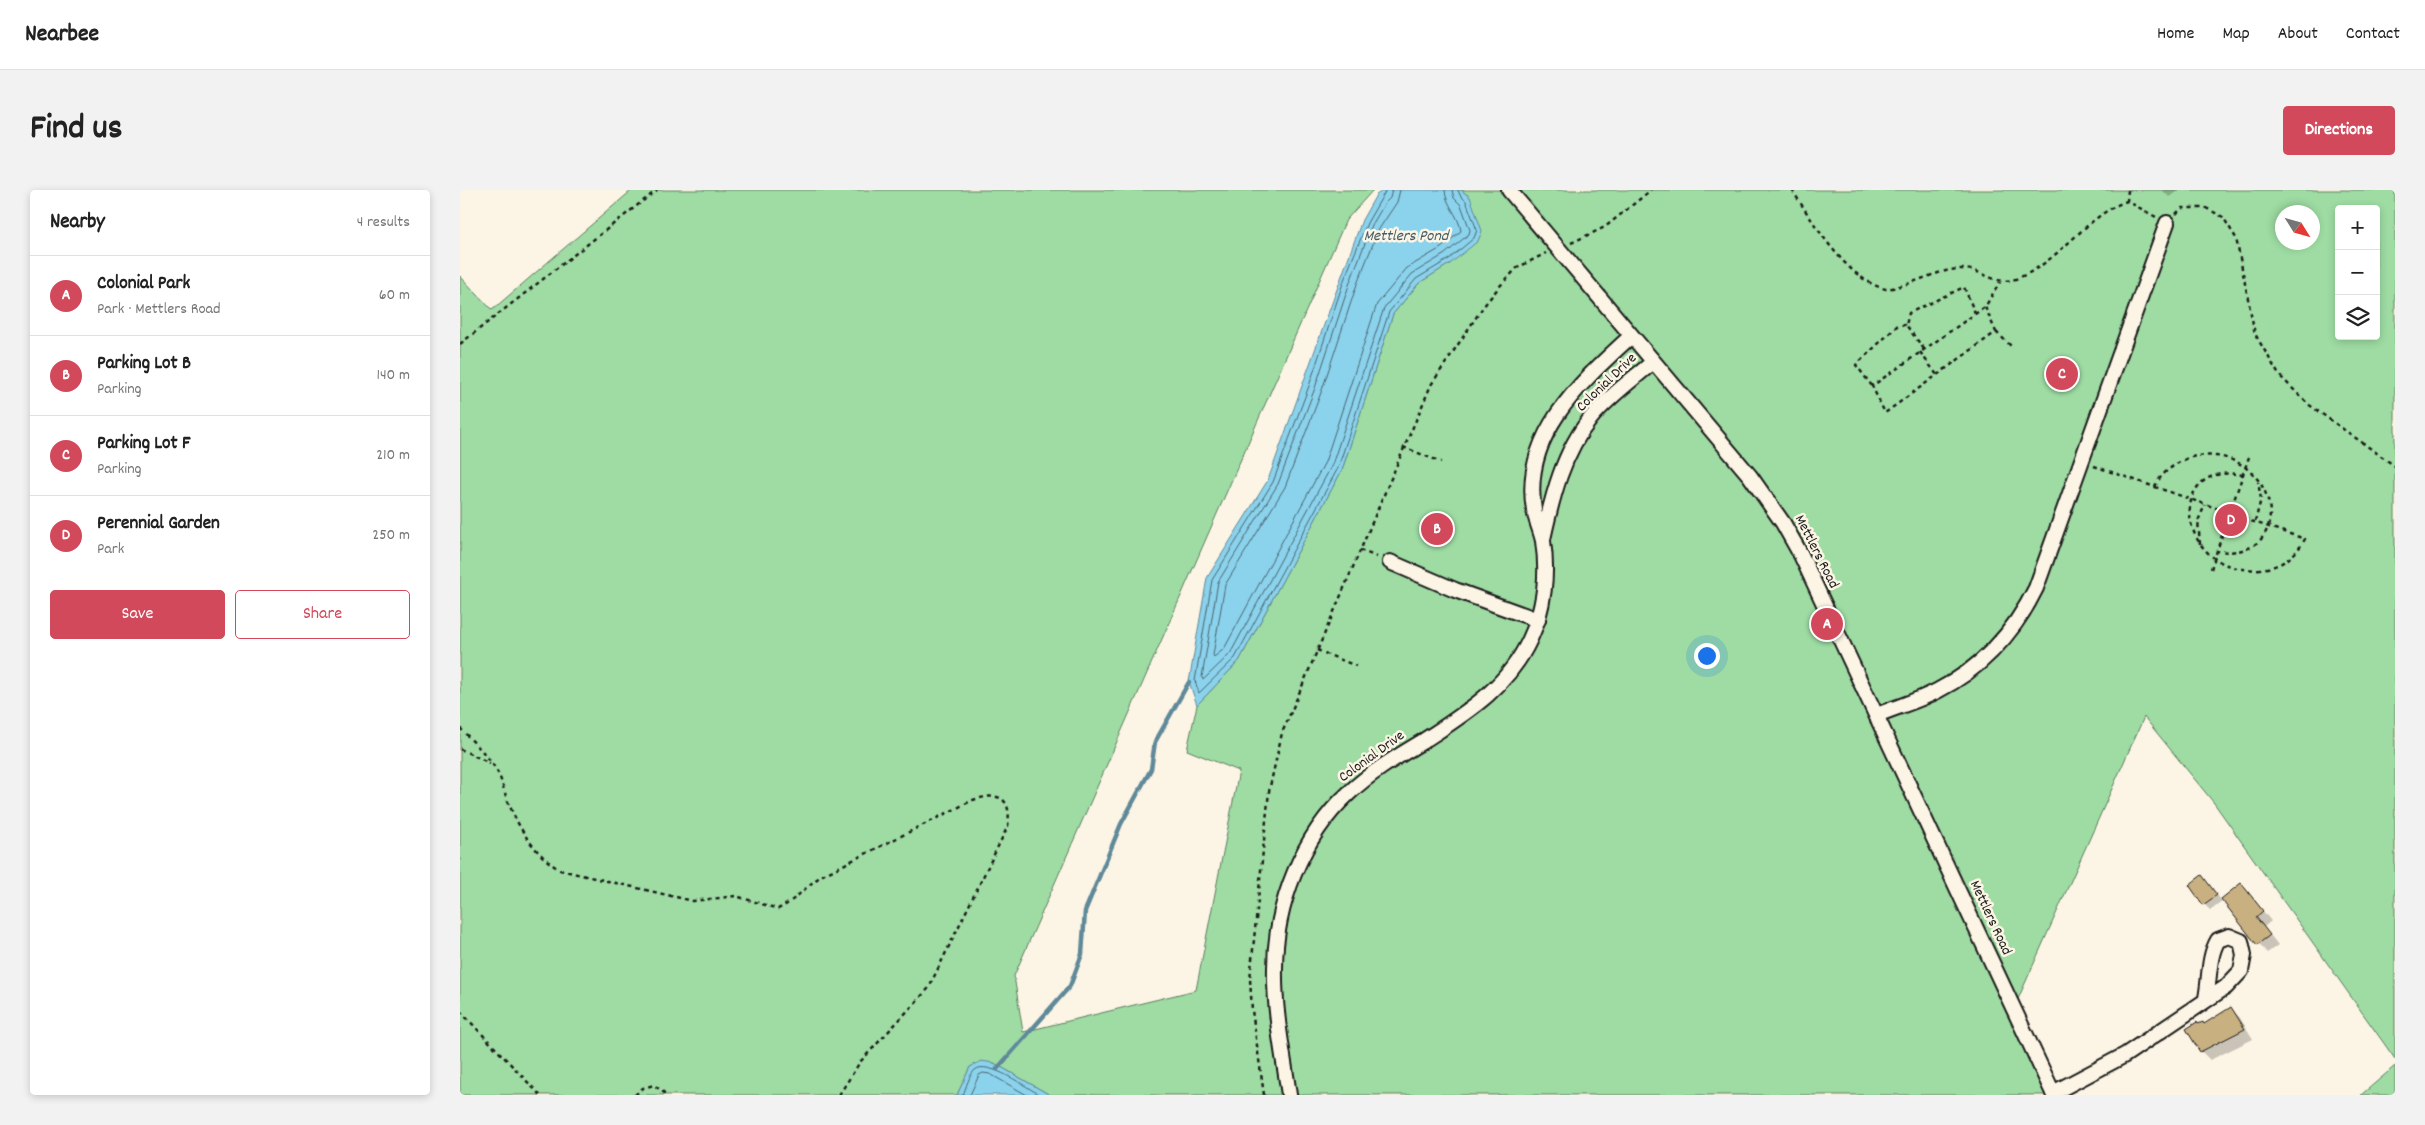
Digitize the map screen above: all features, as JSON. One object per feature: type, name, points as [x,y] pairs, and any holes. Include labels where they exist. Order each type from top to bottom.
[{"type":"street","name":"Mettlers Road","points":[[1509,190],[1750,476],[1783,523],[1801,555],[1877,715],[2054,1094]]},
{"type":"street","points":[[1877,715],[1936,692],[1960,678],[1998,647],[2015,626],[2036,588],[2166,223]]},
{"type":"street","name":"Colonial Drive","points":[[1289,1095],[1275,992],[1276,947],[1289,887],[1308,844],[1333,810],[1368,777],[1486,699],[1504,681],[1519,661],[1538,620],[1544,585],[1543,540],[1534,511],[1532,488],[1534,466],[1540,446],[1550,425],[1581,383],[1631,336]]},
{"type":"street","name":"Colonial Drive","points":[[1543,540],[1559,479],[1577,438],[1604,404],[1653,362]]},
{"type":"street","points":[[1390,562],[1464,593],[1538,620]]},
{"type":"street","points":[[2054,1094],[2126,1055],[2206,998]]},
{"type":"path","points":[[460,344],[657,190]]},
{"type":"path","points":[[1567,244],[1605,226],[1650,190]]},
{"type":"path","points":[[1792,190],[1848,268],[1875,286],[1886,289],[1897,288],[1960,269],[1975,271],[2000,282],[2018,278],[2049,261],[2101,215],[2127,200]]},
{"type":"path","points":[[2127,200],[2128,190]]},
{"type":"path","points":[[2127,200],[2166,223],[2182,208],[2206,208],[2223,217],[2236,238],[2255,334],[2279,375],[2308,404],[2395,466]]},
{"type":"path","points":[[1264,1095],[1252,1010],[1250,979],[1268,801],[1282,733],[1431,385],[1483,307],[1517,268],[1550,252]]},
{"type":"path","points":[[1872,386],[1985,307],[2000,282]]},
{"type":"path","points":[[1906,325],[1909,313],[1964,287],[1976,313]]},
{"type":"path","points":[[1985,307],[1996,332],[2011,346]]},
{"type":"path","points":[[1906,325],[1898,325],[1856,364],[1872,386],[1885,413],[1996,332]]},
{"type":"path","points":[[1906,325],[1924,349]]},
{"type":"path","points":[[1920,352],[1936,375]]},
{"type":"path","points":[[1404,447],[1441,462]]},
{"type":"path","points":[[2155,487],[2157,481],[2169,470],[2189,458],[2223,457],[2246,467],[2258,480],[2268,498],[2271,514],[2269,526],[2260,540],[2247,549],[2231,552],[2217,551]]},
{"type":"path","points":[[2232,506],[2249,457]]},
{"type":"path","points":[[2081,461],[2222,510]]},
{"type":"path","points":[[2236,516],[2305,539],[2291,558],[2271,568],[2251,570],[2233,568],[2214,559],[2200,545],[2192,531],[2190,522],[2191,499],[2197,488],[2213,476],[2224,473],[2243,475]]},
{"type":"path","points":[[2255,522],[2262,499],[2258,480]]},
{"type":"path","points":[[2200,545],[2198,521],[2205,504]]},
{"type":"path","points":[[2211,569],[2227,520]]},
{"type":"path","points":[[1360,550],[1390,562]]},
{"type":"path","points":[[1317,650],[1356,666]]},
{"type":"path","points":[[460,728],[492,764],[499,775],[509,804],[522,830],[546,862],[560,870],[693,901],[736,896],[778,909],[788,904],[808,884],[830,872],[973,800],[989,795],[999,797],[1006,804],[1010,814],[1008,826],[932,981],[919,1001],[860,1062],[839,1095]]},
{"type":"path","points":[[460,749],[478,755],[492,764]]},
{"type":"path","points":[[460,1011],[540,1095]]},
{"type":"path","points":[[635,1095],[643,1088],[654,1085],[667,1095]]},
{"type":"green space","points":[[632,190],[1373,190],[1346,220],[1014,976],[1023,1032],[1196,990],[1239,771],[1187,750],[1197,705],[1239,661],[1342,470],[1393,314],[1419,283],[1451,263],[1470,197],[1461,190],[2395,190],[2395,1059],[2214,803],[2144,717],[2010,1017],[2048,1095],[1050,1095],[994,1063],[970,1067],[957,1095],[460,1095],[460,276],[492,310]]},
{"type":"green space","points":[[2395,1066],[2395,1095],[2361,1095]]},
{"type":"water","name":"Mettlers Pond","points":[[1384,190],[1461,190],[1470,197],[1482,231],[1478,241],[1451,263],[1419,283],[1393,314],[1342,470],[1239,661],[1197,705],[1189,682],[1207,578],[1268,480],[1362,220],[1376,195]]},
{"type":"water","points":[[981,1061],[994,1063],[1050,1095],[957,1095],[970,1067]]},
{"type":"building","points":[[2229,505],[2237,513],[2229,521],[2221,513]]},
{"type":"building","points":[[2202,875],[2217,895],[2203,905],[2189,885]]},
{"type":"building","points":[[2241,883],[2263,911],[2256,917],[2270,935],[2257,945],[2221,899]]},
{"type":"building","points":[[2231,1007],[2245,1029],[2200,1052],[2186,1029],[2197,1022],[2198,1024],[2203,1022],[2204,1024]]},
{"type":"waterway","points":[[997,1069],[1070,986],[1082,954],[1085,911],[1121,824],[1151,769],[1155,742],[1189,682]]},
{"type":"place","name":"Parking Lot F","points":[[2062,374]]},
{"type":"place","name":"Perennial Garden","points":[[2231,520]]},
{"type":"place","name":"Parking Lot B","points":[[1437,529]]},
{"type":"place","name":"Colonial Park","points":[[1827,624]]}]
